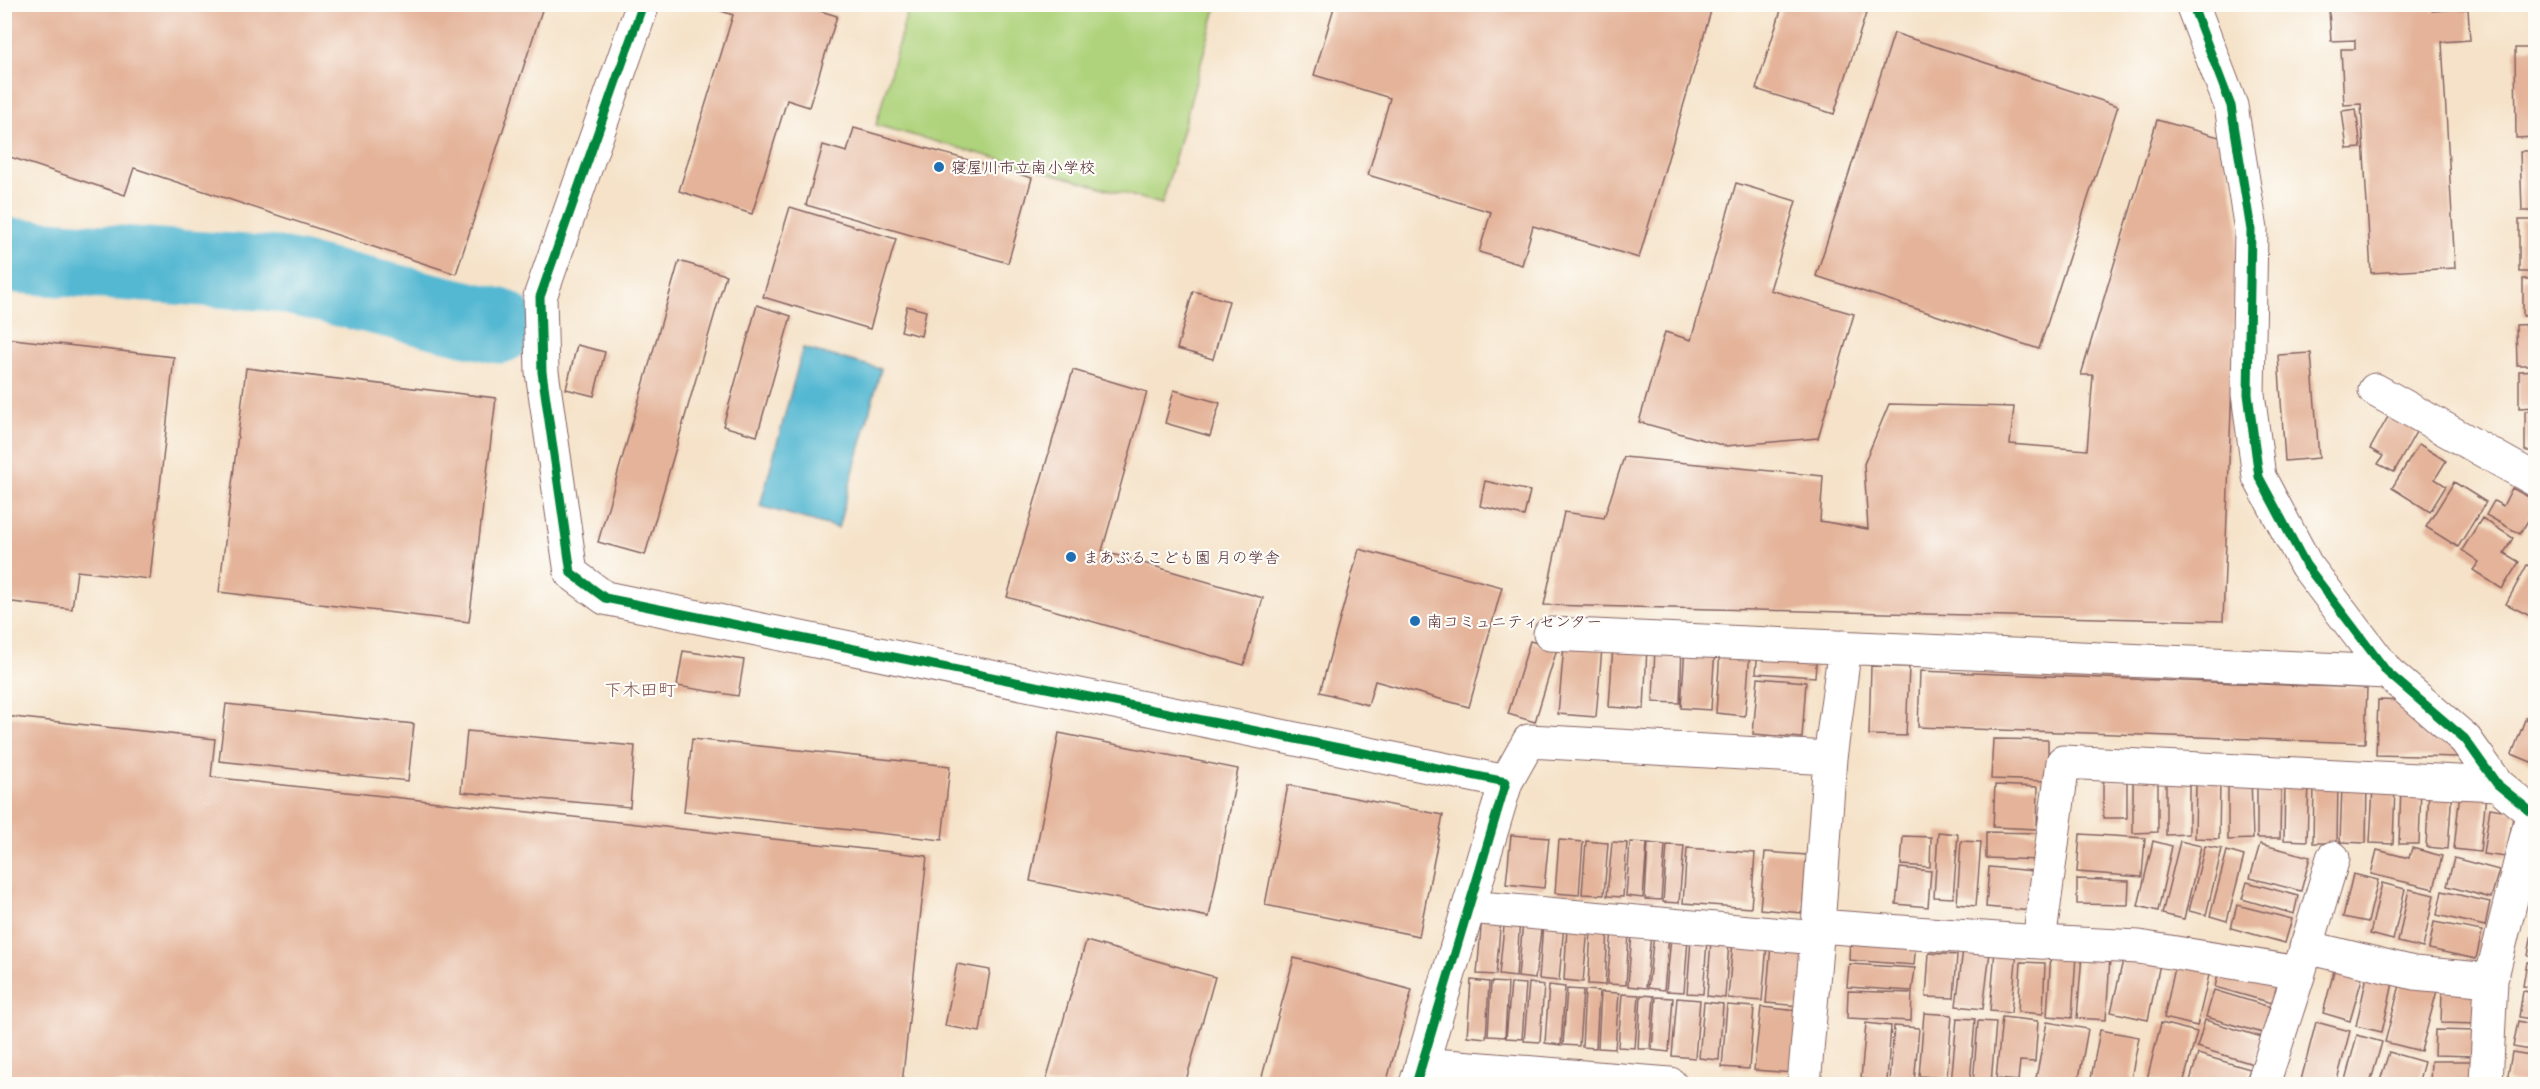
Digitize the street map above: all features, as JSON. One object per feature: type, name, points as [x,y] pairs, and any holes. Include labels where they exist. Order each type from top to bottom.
[{"type":"street","points":[[643,4],[540,297],[542,372],[571,573],[605,598],[1506,782]]},
{"type":"street","points":[[2192,4],[2230,106],[2251,230],[2248,394],[2259,477],[2306,565],[2387,672],[2465,739],[2497,784],[2534,815],[2491,980],[2486,1084]]},
{"type":"street","points":[[2375,390],[2535,480]]},
{"type":"street","points":[[1550,634],[2387,672]]},
{"type":"street","points":[[1804,1084],[1818,932],[1830,758],[1845,647]]},
{"type":"street","points":[[1670,1084],[1419,1074],[1506,782],[1529,741],[1830,758]]},
{"type":"street","points":[[2038,942],[2063,762],[2497,784]]},
{"type":"street","points":[[2263,1084],[2333,858]]},
{"type":"street","points":[[1469,907],[1818,932],[2139,947],[2302,960],[2491,980]]},
{"type":"green space","points":[[909,5],[1217,5],[1162,204],[876,125]]},
{"type":"water","points":[[803,348],[881,369],[838,528],[760,506]]},
{"type":"building","points":[[4,4],[544,4],[456,274],[134,168],[125,195],[4,155]]},
{"type":"building","points":[[701,4],[815,4],[814,9],[837,16],[809,107],[787,100],[752,214],[679,191],[733,15]]},
{"type":"building","points":[[1335,4],[1713,4],[1639,258],[1533,226],[1522,265],[1479,252],[1491,212],[1368,175],[1390,98],[1314,75]]},
{"type":"building","points":[[1783,4],[1869,4],[1834,114],[1756,89]]},
{"type":"building","points":[[2360,4],[2432,4],[2432,11],[2468,9],[2470,40],[2442,42],[2455,268],[2371,273],[2361,104],[2344,105],[2341,49],[2355,49],[2355,40],[2331,41],[2329,10],[2360,8]]},
{"type":"building","points":[[1894,33],[2118,106],[2039,349],[1816,276]]},
{"type":"building","points":[[2515,48],[2536,48],[2536,137],[2516,138]]},
{"type":"building","points":[[2356,109],[2361,148],[2347,149],[2342,111]]},
{"type":"building","points":[[2157,120],[2223,138],[2238,226],[2223,621],[1544,605],[1564,512],[1604,518],[1624,457],[1823,476],[1820,521],[1868,529],[1864,464],[1889,404],[2014,407],[2010,444],[2087,450],[2093,375],[2081,375]]},
{"type":"building","points":[[854,128],[1032,178],[1008,263],[806,205],[823,145],[847,152]]},
{"type":"building","points":[[2520,151],[2536,151],[2536,211],[2522,211]]},
{"type":"building","points":[[1736,183],[1796,201],[1770,290],[1854,314],[1818,438],[1725,446],[1639,422],[1665,332],[1691,340]]},
{"type":"building","points":[[790,207],[896,239],[870,329],[763,297]]},
{"type":"building","points":[[2519,220],[2536,220],[2536,272],[2519,272]]},
{"type":"building","points":[[679,261],[726,275],[645,555],[598,542]]},
{"type":"building","points":[[2523,279],[2536,279],[2536,316],[2523,316]]},
{"type":"building","points":[[1193,291],[1229,301],[1213,359],[1177,349]]},
{"type":"building","points":[[757,305],[791,316],[757,436],[723,426]]},
{"type":"building","points":[[907,306],[926,311],[921,336],[901,331]]},
{"type":"building","points":[[2536,324],[2536,365],[2517,365],[2516,325]]},
{"type":"building","points":[[4,338],[174,357],[150,579],[77,571],[72,609],[4,601]]},
{"type":"building","points":[[577,345],[605,352],[594,396],[566,389]]},
{"type":"building","points":[[2311,353],[2319,458],[2285,461],[2278,355]]},
{"type":"building","points":[[246,368],[496,398],[469,622],[219,592]]},
{"type":"building","points":[[1073,370],[1147,392],[1102,551],[1263,598],[1244,665],[1007,597]]},
{"type":"building","points":[[2536,370],[2536,407],[2519,408],[2519,371]]},
{"type":"building","points":[[1174,390],[1220,403],[1210,436],[1165,423]]},
{"type":"building","points":[[2525,411],[2536,411],[2536,451],[2525,451]]},
{"type":"building","points":[[2389,415],[2417,430],[2394,472],[2378,464],[2383,456],[2370,449]]},
{"type":"building","points":[[2419,444],[2446,461],[2435,479],[2446,486],[2430,512],[2392,488]]},
{"type":"building","points":[[1485,481],[1530,491],[1524,516],[1480,506]]},
{"type":"building","points":[[2454,482],[2486,502],[2458,547],[2426,527]]},
{"type":"building","points":[[2512,488],[2536,501],[2536,507],[2520,534],[2486,515],[2494,501],[2503,506]]},
{"type":"building","points":[[2482,518],[2513,538],[2504,553],[2519,562],[2502,589],[2473,570],[2479,562],[2462,550]]},
{"type":"building","points":[[1359,549],[1502,587],[1469,707],[1375,681],[1368,705],[1320,692]]},
{"type":"building","points":[[2527,565],[2536,569],[2536,619],[2506,604]]},
{"type":"building","points":[[1530,641],[1557,649],[1535,722],[1508,714]]},
{"type":"building","points":[[1564,645],[1602,648],[1596,717],[1558,714]]},
{"type":"building","points":[[1613,645],[1647,647],[1644,709],[1609,707]]},
{"type":"building","points":[[1655,645],[1682,647],[1680,703],[1653,702]]},
{"type":"building","points":[[1685,647],[1715,648],[1711,710],[1681,708]]},
{"type":"building","points":[[1758,648],[1817,652],[1815,677],[1756,673]]},
{"type":"building","points":[[1720,649],[1750,651],[1745,716],[1716,713]]},
{"type":"building","points":[[683,651],[744,660],[738,696],[677,686]]},
{"type":"building","points":[[1871,666],[1909,667],[1906,736],[1869,735]]},
{"type":"building","points":[[1920,671],[2367,688],[2365,743],[1918,727]]},
{"type":"building","points":[[1758,678],[1806,682],[1802,738],[1753,734]]},
{"type":"building","points":[[2378,700],[2405,701],[2459,741],[2458,757],[2376,755]]},
{"type":"building","points":[[226,704],[414,724],[408,781],[219,761]]},
{"type":"building","points":[[4,716],[215,739],[211,777],[927,856],[902,1084],[4,1084]]},
{"type":"building","points":[[2526,717],[2536,721],[2536,764],[2512,754]]},
{"type":"building","points":[[467,731],[635,746],[630,807],[461,792]]},
{"type":"building","points":[[1059,733],[1238,769],[1209,917],[1030,881]]},
{"type":"building","points":[[692,739],[950,766],[942,840],[684,812]]},
{"type":"building","points":[[1993,739],[2048,740],[2048,781],[1991,779]]},
{"type":"building","points":[[2133,775],[2158,776],[2158,832],[2133,833]]},
{"type":"building","points":[[2251,777],[2253,839],[2228,840],[2228,778]]},
{"type":"building","points":[[2166,778],[2189,778],[2189,834],[2166,835]]},
{"type":"building","points":[[2103,780],[2127,780],[2127,818],[2103,818]]},
{"type":"building","points":[[2285,781],[2309,781],[2307,841],[2284,840]]},
{"type":"building","points":[[2196,782],[2220,782],[2219,839],[2195,838]]},
{"type":"building","points":[[2257,782],[2281,782],[2280,838],[2257,838]]},
{"type":"building","points":[[2314,782],[2338,782],[2337,843],[2313,843]]},
{"type":"building","points":[[2342,784],[2367,785],[2366,843],[2340,842]]},
{"type":"building","points":[[1288,785],[1443,815],[1419,936],[1265,905]]},
{"type":"building","points":[[1995,785],[2038,787],[2037,829],[1993,827]]},
{"type":"building","points":[[2373,786],[2395,787],[2393,844],[2370,843]]},
{"type":"building","points":[[2401,787],[2421,788],[2419,844],[2399,844]]},
{"type":"building","points":[[2429,790],[2452,791],[2448,849],[2426,847]]},
{"type":"building","points":[[2460,792],[2486,795],[2480,852],[2454,849]]},
{"type":"building","points":[[2490,808],[2514,812],[2506,857],[2483,854]]},
{"type":"building","points":[[1938,832],[1958,834],[1953,898],[1934,897]]},
{"type":"building","points":[[1986,832],[2040,833],[2040,860],[1986,858]]},
{"type":"building","points":[[2080,834],[2145,838],[2142,877],[2077,872]]},
{"type":"building","points":[[1511,835],[1549,838],[1544,888],[1506,884]]},
{"type":"building","points":[[1903,836],[1931,837],[1930,867],[1901,865]]},
{"type":"building","points":[[1559,840],[1583,842],[1579,895],[1555,893]]},
{"type":"building","points":[[1586,841],[1608,843],[1604,895],[1582,894]]},
{"type":"building","points":[[1961,841],[1981,842],[1976,906],[1957,904]]},
{"type":"building","points":[[2153,841],[2172,846],[2158,911],[2138,906]]},
{"type":"building","points":[[2180,841],[2201,846],[2184,919],[2162,914]]},
{"type":"building","points":[[1612,842],[1627,843],[1623,897],[1607,896]]},
{"type":"building","points":[[1630,842],[1647,843],[1643,898],[1626,896]]},
{"type":"building","points":[[1648,843],[1665,845],[1661,900],[1645,899]]},
{"type":"building","points":[[2260,844],[2310,857],[2301,891],[2250,878]]},
{"type":"building","points":[[1667,845],[1684,846],[1679,903],[1663,902]]},
{"type":"building","points":[[2205,846],[2222,849],[2206,915],[2189,911]]},
{"type":"building","points":[[1687,848],[1755,853],[1751,908],[1683,903]]},
{"type":"building","points":[[2412,848],[2442,856],[2434,889],[2371,874],[2377,850],[2409,858]]},
{"type":"building","points":[[2227,851],[2244,856],[2227,921],[2210,916]]},
{"type":"building","points":[[1765,852],[1807,855],[1802,913],[1760,909]]},
{"type":"building","points":[[2454,858],[2499,870],[2491,898],[2447,886]]},
{"type":"building","points":[[1989,867],[2034,871],[2032,911],[1986,907]]},
{"type":"building","points":[[1900,868],[1931,871],[1928,907],[1896,904]]},
{"type":"building","points":[[2353,874],[2378,880],[2368,922],[2343,917]]},
{"type":"building","points":[[2077,879],[2129,881],[2128,905],[2077,904]]},
{"type":"building","points":[[2247,882],[2298,896],[2294,914],[2242,899]]},
{"type":"building","points":[[2382,883],[2405,889],[2393,940],[2370,934]]},
{"type":"building","points":[[2409,889],[2434,895],[2423,948],[2398,942]]},
{"type":"building","points":[[2442,891],[2490,902],[2485,926],[2437,915]]},
{"type":"building","points":[[2237,905],[2292,919],[2285,943],[2231,928]]},
{"type":"building","points":[[1482,917],[1501,918],[1496,975],[1477,974]]},
{"type":"building","points":[[1505,917],[1520,918],[1516,977],[1499,975]]},
{"type":"building","points":[[1523,920],[1542,922],[1535,979],[1518,977]]},
{"type":"building","points":[[2434,922],[2482,931],[2476,959],[2429,949]]},
{"type":"building","points":[[1543,923],[1564,924],[1559,981],[1539,979]]},
{"type":"building","points":[[1567,927],[1588,929],[1583,982],[1564,980]]},
{"type":"building","points":[[1591,929],[1608,930],[1605,985],[1588,984]]},
{"type":"building","points":[[1612,930],[1629,932],[1626,985],[1607,984]]},
{"type":"building","points":[[1632,932],[1651,934],[1646,988],[1628,986]]},
{"type":"building","points":[[2532,933],[2536,934],[2536,958],[2528,956]]},
{"type":"building","points":[[1654,934],[1669,936],[1664,990],[1648,988]]},
{"type":"building","points":[[1671,937],[1688,938],[1684,992],[1666,991]]},
{"type":"building","points":[[1850,937],[1916,942],[1914,965],[1849,960]]},
{"type":"building","points":[[1691,939],[1707,940],[1703,994],[1687,993]]},
{"type":"building","points":[[1711,940],[1729,942],[1725,998],[1707,996]]},
{"type":"building","points":[[1086,941],[1215,977],[1185,1084],[1045,1084]]},
{"type":"building","points":[[1733,941],[1767,944],[1762,1001],[1728,998]]},
{"type":"building","points":[[1771,945],[1806,948],[1801,1006],[1766,1003]]},
{"type":"building","points":[[1963,949],[1990,952],[1983,1009],[1956,1006]]},
{"type":"building","points":[[1995,949],[2017,951],[2011,1013],[1990,1011]]},
{"type":"building","points":[[1929,953],[1957,955],[1954,998],[1926,997]]},
{"type":"building","points":[[2051,953],[2076,955],[2072,1018],[2047,1016]]},
{"type":"building","points":[[2082,955],[2110,958],[2106,1020],[2077,1018]]},
{"type":"building","points":[[2124,956],[2160,964],[2148,1020],[2111,1012]]},
{"type":"building","points":[[1294,958],[1412,990],[1386,1084],[1260,1084]]},
{"type":"building","points":[[2021,962],[2045,963],[2043,1014],[2018,1012]]},
{"type":"building","points":[[2527,962],[2536,963],[2536,988],[2523,986]]},
{"type":"building","points":[[2176,963],[2210,971],[2197,1026],[2164,1018]]},
{"type":"building","points":[[957,964],[990,970],[980,1032],[945,1026]]},
{"type":"building","points":[[1849,964],[1915,968],[1912,991],[1847,987]]},
{"type":"building","points":[[2220,966],[2278,982],[2272,1003],[2215,987]]},
{"type":"building","points":[[2335,967],[2363,975],[2350,1021],[2323,1013]]},
{"type":"building","points":[[2367,976],[2393,983],[2382,1032],[2356,1026]]},
{"type":"building","points":[[2402,977],[2438,987],[2421,1051],[2385,1042]]},
{"type":"building","points":[[1471,980],[1489,982],[1486,1038],[1467,1036]]},
{"type":"building","points":[[1491,982],[1508,983],[1505,1037],[1488,1036]]},
{"type":"building","points":[[1511,983],[1526,984],[1522,1039],[1506,1038]]},
{"type":"building","points":[[1529,983],[1544,985],[1540,1042],[1524,1041]]},
{"type":"building","points":[[1549,985],[1565,987],[1561,1045],[1545,1043]]},
{"type":"building","points":[[1567,989],[1583,990],[1579,1046],[1563,1045]]},
{"type":"building","points":[[1585,990],[1599,991],[1596,1048],[1582,1047]]},
{"type":"building","points":[[2214,990],[2270,1007],[2263,1033],[2206,1017]]},
{"type":"building","points":[[1848,991],[1912,993],[1911,1021],[1847,1018]]},
{"type":"building","points":[[2442,991],[2480,992],[2479,1024],[2441,1023]]},
{"type":"building","points":[[2523,991],[2536,993],[2536,1020],[2519,1017]]},
{"type":"building","points":[[1601,992],[1619,993],[1615,1049],[1598,1048]]},
{"type":"building","points":[[1622,994],[1639,995],[1635,1048],[1618,1047]]},
{"type":"building","points":[[1641,995],[1654,996],[1650,1049],[1638,1049]]},
{"type":"building","points":[[1656,997],[1673,998],[1669,1052],[1652,1050]]},
{"type":"building","points":[[1677,998],[1700,1000],[1695,1058],[1672,1056]]},
{"type":"building","points":[[1704,1002],[1723,1004],[1719,1060],[1699,1058]]},
{"type":"building","points":[[1727,1005],[1754,1007],[1749,1069],[1722,1067]]},
{"type":"building","points":[[1761,1007],[1798,1011],[1793,1073],[1754,1070]]},
{"type":"building","points":[[1924,1013],[1952,1015],[1947,1078],[1919,1076]]},
{"type":"building","points":[[2002,1017],[2038,1021],[2035,1062],[2020,1061],[2018,1081],[1996,1079]]},
{"type":"building","points":[[1957,1018],[1975,1019],[1970,1084],[1951,1084]]},
{"type":"building","points":[[2205,1020],[2262,1037],[2253,1064],[2197,1047]]},
{"type":"building","points":[[1978,1021],[1996,1022],[1991,1084],[1973,1084]]},
{"type":"building","points":[[2518,1021],[2536,1025],[2536,1051],[2513,1047]]},
{"type":"building","points":[[2047,1022],[2088,1029],[2078,1084],[2053,1084],[2054,1081],[2036,1078]]},
{"type":"building","points":[[2316,1022],[2350,1031],[2336,1084],[2300,1084]]},
{"type":"building","points":[[1866,1023],[1891,1026],[1887,1081],[1861,1079]]},
{"type":"building","points":[[2161,1023],[2197,1032],[2183,1084],[2167,1084],[2147,1079]]},
{"type":"building","points":[[1894,1026],[1919,1028],[1914,1084],[1890,1082]]},
{"type":"building","points":[[2100,1030],[2139,1037],[2130,1084],[2090,1084]]},
{"type":"building","points":[[2435,1030],[2476,1031],[2475,1056],[2434,1055]]},
{"type":"building","points":[[2357,1035],[2382,1042],[2370,1084],[2344,1084]]},
{"type":"building","points":[[2389,1052],[2424,1062],[2418,1084],[2379,1084]]},
{"type":"building","points":[[2512,1052],[2536,1056],[2536,1084],[2507,1081]]},
{"type":"building","points":[[2198,1054],[2250,1069],[2245,1084],[2189,1084]]},
{"type":"building","points":[[2431,1061],[2471,1061],[2471,1084],[2430,1084]]},
{"type":"waterway","points":[[4,255],[276,274],[499,326]]},
{"type":"cycle path","points":[[643,4],[540,297],[542,372],[571,573],[605,598],[1506,782],[1416,1084]]},
{"type":"cycle path","points":[[2192,4],[2231,106],[2251,230],[2248,394],[2259,477],[2306,565],[2387,672],[2465,739],[2497,784],[2536,816]]},
{"type":"place","name":"寝屋川市立南小学校","points":[[939,167]]},
{"type":"place","name":"まあぶるこども園 月の学舎","points":[[1071,557]]},
{"type":"place","name":"南コミュニティセンター","points":[[1415,621]]},
{"type":"district","name":"下木田町","points":[[640,690]]}]
